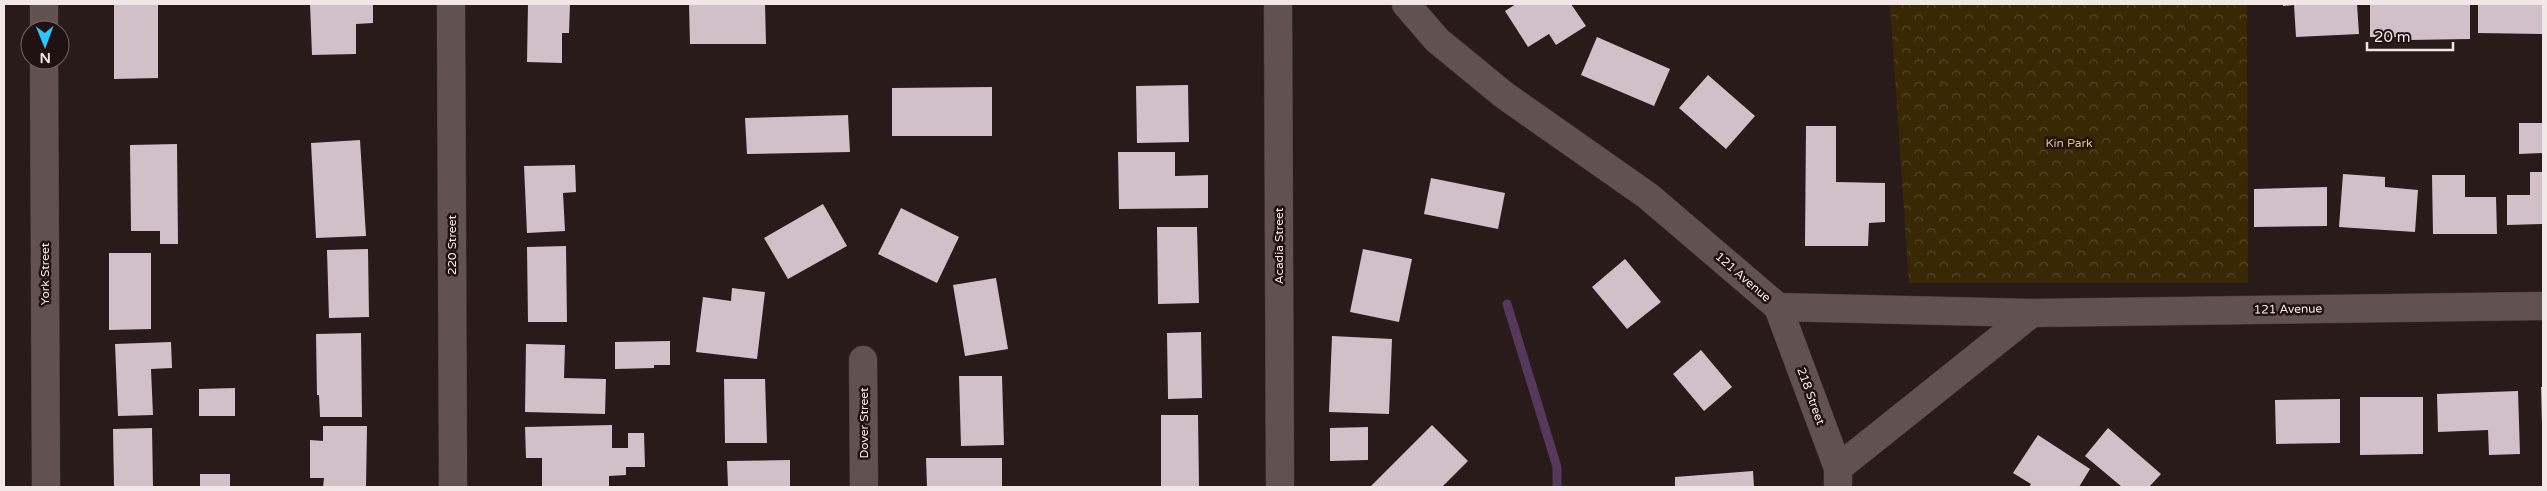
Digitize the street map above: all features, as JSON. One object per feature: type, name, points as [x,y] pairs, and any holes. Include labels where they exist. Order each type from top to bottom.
[{"type":"street","points":[[44,4],[44,20]]},
{"type":"street","name":"220 Street","points":[[451,4],[453,487]]},
{"type":"street","name":"Acadia Street","points":[[1278,4],[1280,487]]},
{"type":"street","name":"121 Avenue","points":[[1406,4],[1437,40],[1504,95],[1648,196],[1778,307],[2032,313],[2543,306]]},
{"type":"street","name":"York Street","points":[[44,70],[46,487]]},
{"type":"street","name":"218 Street","points":[[1778,307],[1838,478]]},
{"type":"street","points":[[1838,478],[2032,313]]},
{"type":"street","name":"Dover Street","points":[[863,360],[864,487]]},
{"type":"green space","name":"Kin Park","points":[[1890,4],[2247,4],[2248,283],[1909,283]]},
{"type":"building","points":[[114,4],[158,4],[158,78],[114,79]]},
{"type":"building","points":[[310,4],[373,4],[373,23],[356,24],[356,54],[312,55]]},
{"type":"building","points":[[528,4],[570,4],[569,33],[562,33],[562,63],[527,62]]},
{"type":"building","points":[[689,4],[765,4],[766,44],[690,44]]},
{"type":"building","points":[[1516,4],[1571,4],[1586,26],[1556,45],[1549,34],[1528,47],[1505,11]]},
{"type":"building","points":[[2283,4],[2357,4],[2359,34],[2296,37],[2294,5],[2283,6]]},
{"type":"building","points":[[2370,4],[2470,4],[2470,39],[2410,40],[2410,37],[2370,37]]},
{"type":"building","points":[[2478,4],[2543,4],[2543,34],[2478,33]]},
{"type":"building","points":[[1597,37],[1670,69],[1654,106],[1581,75]]},
{"type":"building","points":[[1708,75],[1755,116],[1726,149],[1679,108]]},
{"type":"building","points":[[1188,85],[1189,142],[1137,143],[1136,86]]},
{"type":"building","points":[[992,87],[992,136],[892,136],[892,88]]},
{"type":"building","points":[[848,115],[850,152],[747,154],[745,118]]},
{"type":"building","points":[[2519,123],[2543,123],[2543,153],[2519,154]]},
{"type":"building","points":[[1806,126],[1836,126],[1836,182],[1885,183],[1885,222],[1869,223],[1868,246],[1805,246]]},
{"type":"building","points":[[360,140],[366,236],[316,238],[311,143]]},
{"type":"building","points":[[177,144],[178,244],[160,244],[160,231],[131,231],[130,145]]},
{"type":"building","points":[[1118,152],[1175,152],[1175,176],[1208,175],[1208,208],[1119,209]]},
{"type":"building","points":[[575,165],[576,192],[563,193],[565,231],[527,233],[524,166]]},
{"type":"building","points":[[2530,172],[2543,172],[2543,224],[2507,225],[2507,195],[2530,195]]},
{"type":"building","points":[[2343,174],[2385,177],[2385,187],[2418,190],[2415,232],[2339,227]]},
{"type":"building","points":[[2432,175],[2465,175],[2465,197],[2496,197],[2497,234],[2433,234]]},
{"type":"building","points":[[1431,178],[1505,193],[1498,229],[1424,214]]},
{"type":"building","points":[[2327,187],[2327,226],[2254,227],[2254,189]]},
{"type":"building","points":[[823,204],[847,246],[788,279],[764,238]]},
{"type":"building","points":[[901,208],[959,237],[937,283],[878,254]]},
{"type":"building","points":[[1157,227],[1197,227],[1199,303],[1158,304]]},
{"type":"building","points":[[566,246],[567,322],[528,322],[527,247]]},
{"type":"building","points":[[368,249],[369,317],[329,318],[327,250]]},
{"type":"building","points":[[1363,249],[1412,259],[1399,322],[1350,312]]},
{"type":"building","points":[[109,253],[151,253],[151,329],[109,330]]},
{"type":"building","points":[[1625,259],[1661,302],[1627,329],[1592,287]]},
{"type":"building","points":[[996,278],[1008,349],[965,356],[953,285]]},
{"type":"building","points":[[732,288],[765,292],[757,359],[696,352],[703,297],[731,301]]},
{"type":"building","points":[[1201,332],[1202,398],[1168,399],[1167,333]]},
{"type":"building","points":[[361,333],[362,417],[320,417],[319,395],[317,395],[316,334]]},
{"type":"building","points":[[1332,336],[1392,339],[1389,414],[1329,412]]},
{"type":"building","points":[[670,341],[670,365],[654,365],[654,368],[615,369],[615,342]]},
{"type":"building","points":[[171,342],[172,368],[151,369],[153,415],[118,416],[115,344]]},
{"type":"building","points":[[526,344],[565,345],[564,378],[606,379],[605,414],[525,412]]},
{"type":"building","points":[[1701,350],[1732,387],[1704,411],[1673,374]]},
{"type":"building","points":[[959,376],[1002,376],[1004,445],[961,446]]},
{"type":"building","points":[[724,379],[765,379],[767,443],[725,443]]},
{"type":"building","points":[[2541,387],[2543,387],[2543,425],[2542,425]]},
{"type":"building","points":[[235,388],[235,416],[199,416],[199,389]]},
{"type":"building","points":[[2518,391],[2520,454],[2489,455],[2488,430],[2438,432],[2437,394]]},
{"type":"building","points":[[2360,397],[2423,397],[2423,454],[2360,455]]},
{"type":"building","points":[[2340,399],[2340,443],[2276,444],[2275,400]]},
{"type":"building","points":[[1161,415],[1198,415],[1199,487],[1161,487]]},
{"type":"building","points":[[612,425],[612,448],[628,448],[628,433],[644,433],[645,467],[626,467],[626,475],[609,476],[609,487],[542,487],[542,458],[526,458],[525,427]]},
{"type":"building","points":[[1432,425],[1468,461],[1442,487],[1370,487]]},
{"type":"building","points":[[323,426],[367,426],[366,487],[323,487],[324,478],[310,478],[310,440],[323,441]]},
{"type":"building","points":[[1368,427],[1368,460],[1330,461],[1330,428]]},
{"type":"building","points":[[152,428],[153,487],[114,487],[113,429]]},
{"type":"building","points":[[2108,428],[2161,474],[2149,487],[2122,487],[2085,456]]},
{"type":"building","points":[[2038,435],[2090,469],[2079,487],[2029,487],[2031,484],[2013,473]]},
{"type":"building","points":[[926,458],[1002,458],[1002,487],[927,487]]},
{"type":"building","points":[[790,460],[790,487],[728,487],[727,461]]},
{"type":"building","points":[[1753,471],[1754,487],[1675,487],[1675,477]]},
{"type":"building","points":[[200,474],[230,474],[230,487],[200,487]]},
{"type":"waterway","points":[[1507,304],[1557,467],[1557,487]]}]
